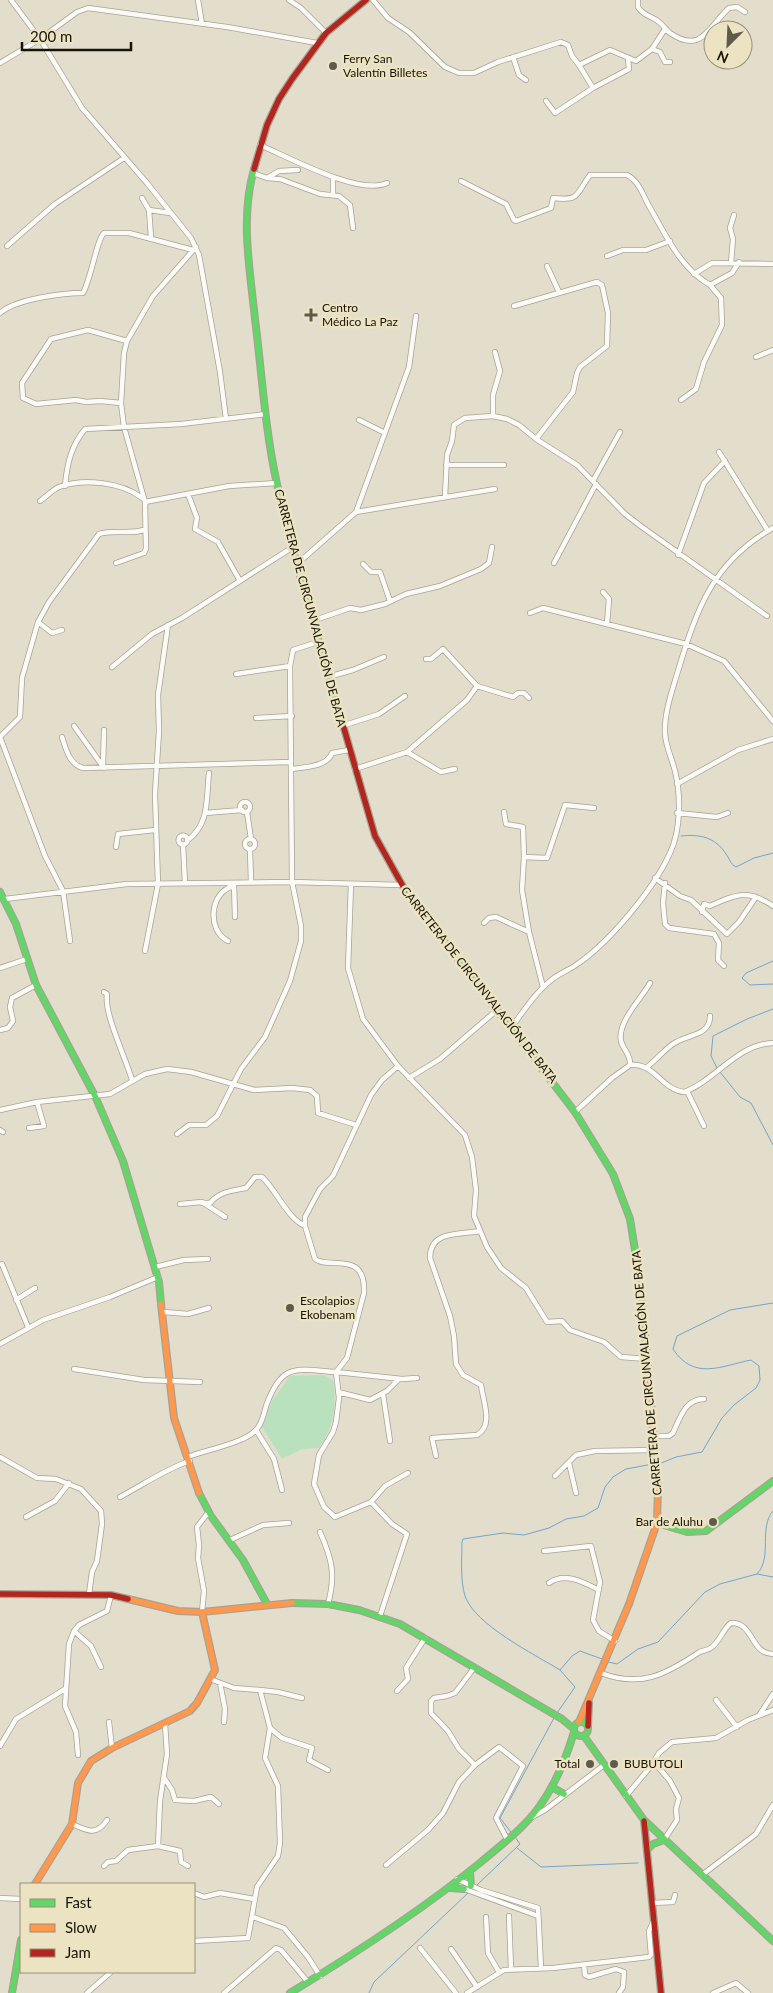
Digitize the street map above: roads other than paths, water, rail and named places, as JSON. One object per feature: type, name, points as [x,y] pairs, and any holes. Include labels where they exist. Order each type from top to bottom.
[{"type":"main road","name":"CARRETERA DE CIRCUNVALACIÓN DE BATA","points":[[366,0],[326,33],[317,43],[279,99],[260,145],[253,173],[249,192],[247,243],[266,414],[276,484],[312,621],[375,836],[401,885],[441,940],[470,974],[575,1112],[613,1174],[630,1219],[639,1266],[657,1469],[657,1523],[608,1658],[574,1730]]},
{"type":"main road","points":[[0,892],[16,924],[36,985],[95,1096],[123,1161],[158,1278],[164,1312],[169,1382],[174,1418],[200,1496],[211,1516],[230,1540],[259,1587],[267,1604]]},
{"type":"main road","points":[[657,1523],[687,1532],[706,1531],[773,1481]]},
{"type":"main road","points":[[0,1594],[111,1595],[178,1611],[202,1612],[267,1604],[328,1604],[380,1616],[425,1638],[552,1714],[578,1722],[604,1765],[644,1820],[773,1941]]},
{"type":"main road","points":[[36,1883],[43,1869],[61,1846],[72,1824],[80,1778],[92,1761],[112,1748],[165,1724],[194,1708],[214,1670],[202,1612]]},
{"type":"main road","name":"CARRETERA DE CIRCUNVALACIÓN DE BATA","points":[[585,1733],[590,1698]]},
{"type":"main road","points":[[560,1718],[574,1730],[585,1733]]},
{"type":"main road","points":[[455,1882],[470,1872],[531,1818],[552,1786],[569,1750],[574,1730]]},
{"type":"main road","points":[[569,1750],[585,1733]]},
{"type":"main road","points":[[552,1786],[564,1794]]},
{"type":"main road","points":[[644,1820],[661,1993]]},
{"type":"main road","points":[[290,1993],[320,1976],[412,1915],[507,1839]]},
{"type":"main road","points":[[647,1850],[653,1844],[664,1840]]},
{"type":"main road","points":[[455,1882],[468,1887],[470,1872]]},
{"type":"main road","points":[[12,1993],[20,1946]]},
{"type":"street","points":[[11,0],[40,39],[78,102],[147,183],[195,248],[220,372],[226,419]]},
{"type":"street","points":[[198,0],[202,24]]},
{"type":"street","points":[[289,0],[301,8],[326,33]]},
{"type":"street","points":[[373,0],[388,18],[407,30],[446,67],[455,72],[474,73],[513,57],[561,42],[568,46],[574,60],[593,88]]},
{"type":"street","points":[[638,0],[637,6],[640,11],[659,22],[676,37],[695,41],[704,36],[726,10],[733,7]]},
{"type":"street","points":[[730,0],[733,7],[745,12]]},
{"type":"street","points":[[0,63],[40,39],[77,12],[88,8],[317,43]]},
{"type":"street","points":[[579,65],[610,50],[628,59],[637,61],[652,49],[665,29]]},
{"type":"street","points":[[652,49],[660,52],[664,61],[670,62]]},
{"type":"street","points":[[513,57],[519,75],[526,80]]},
{"type":"street","points":[[546,101],[555,113],[593,88],[629,69],[631,66],[628,59]]},
{"type":"street","points":[[260,145],[333,177],[369,186],[387,183]]},
{"type":"street","points":[[7,246],[55,204],[124,158]]},
{"type":"street","points":[[267,178],[279,170],[298,170]]},
{"type":"street","points":[[253,173],[267,178],[280,179],[320,194],[332,195],[346,200],[350,205],[353,228]]},
{"type":"street","points":[[461,181],[506,204],[516,221],[551,208],[553,198],[568,200],[576,196],[590,175],[627,174],[641,189],[676,254],[694,274],[710,286],[721,298],[723,323],[704,362],[696,389],[681,400]]},
{"type":"street","points":[[332,195],[333,177]]},
{"type":"street","points":[[142,198],[149,210],[151,237]]},
{"type":"street","points":[[149,210],[170,213]]},
{"type":"street","points":[[731,263],[732,239],[730,228],[734,216]]},
{"type":"street","points":[[0,313],[12,306],[28,301],[63,294],[83,293],[95,262],[100,238],[104,233],[129,233],[195,248]]},
{"type":"street","points":[[607,256],[623,250],[646,250],[670,241]]},
{"type":"street","points":[[116,563],[145,552],[144,500],[124,427],[120,403],[120,376],[127,341],[154,296],[195,248]]},
{"type":"street","points":[[694,274],[709,264],[738,262],[773,264]]},
{"type":"street","points":[[710,286],[732,273],[738,262]]},
{"type":"street","points":[[547,266],[559,292]]},
{"type":"street","points":[[514,306],[559,292],[600,283],[608,313],[606,328],[608,344],[580,367],[577,373],[574,392],[536,439]]},
{"type":"street","points":[[298,564],[356,512],[383,432],[409,367],[416,316]]},
{"type":"street","points":[[120,403],[76,400],[36,404],[23,398],[22,385],[45,347],[56,337],[88,330],[127,341]]},
{"type":"street","points":[[756,357],[773,350]]},
{"type":"street","points":[[493,416],[494,395],[500,371],[495,352]]},
{"type":"street","points":[[65,486],[68,464],[73,448],[85,429],[226,419],[266,414]]},
{"type":"street","points":[[445,497],[446,465],[452,441],[452,428],[456,422],[465,418],[493,416],[513,422],[577,465],[625,514],[678,555],[767,616]]},
{"type":"street","points":[[359,420],[383,432]]},
{"type":"street","points":[[554,563],[620,432]]},
{"type":"street","points":[[719,452],[768,531]]},
{"type":"street","points":[[678,555],[704,483],[725,461]]},
{"type":"street","points":[[446,465],[504,465]]},
{"type":"street","points":[[40,501],[57,488],[65,486],[113,484],[131,490],[144,500],[229,486],[276,484]]},
{"type":"street","points":[[356,512],[495,489]]},
{"type":"street","points":[[188,494],[198,518],[195,529],[218,542],[240,581]]},
{"type":"street","points":[[511,1028],[543,987],[576,965],[626,919],[655,878],[673,846],[677,830],[676,784],[665,728],[669,705],[686,644],[704,598],[714,580],[730,559],[773,528]]},
{"type":"street","points":[[70,941],[64,891],[45,856],[1,745],[1,735],[20,717],[22,678],[38,622],[49,602],[99,534],[114,531],[126,534],[144,530]]},
{"type":"street","points":[[112,667],[138,644],[168,624],[182,618],[293,547]]},
{"type":"street","points":[[312,621],[350,608],[361,610],[406,594],[440,586],[481,569],[489,563],[492,547]]},
{"type":"street","points":[[363,564],[370,572],[380,572],[390,601]]},
{"type":"street","points":[[603,592],[609,599],[608,624]]},
{"type":"street","points":[[530,613],[543,608],[608,624],[629,632],[686,644],[708,652],[724,661],[773,721]]},
{"type":"street","points":[[38,622],[52,633],[62,630]]},
{"type":"street","points":[[145,951],[158,884],[156,765],[159,731],[158,695],[168,624]]},
{"type":"street","points":[[177,1134],[186,1126],[202,1127],[214,1120],[246,1061],[256,1052],[265,1037],[295,966],[302,934],[292,882],[292,716],[289,697],[290,666],[292,650],[318,642]]},
{"type":"street","points":[[426,659],[431,659],[443,649],[477,686],[513,697],[518,693],[524,693],[529,698]]},
{"type":"street","points":[[328,677],[353,670],[384,657]]},
{"type":"street","points":[[236,674],[290,666]]},
{"type":"street","points":[[355,769],[407,752],[467,700],[477,686]]},
{"type":"street","points":[[342,726],[374,716],[405,696]]},
{"type":"street","points":[[256,718],[292,716]]},
{"type":"street","points":[[74,726],[103,768]]},
{"type":"street","points":[[103,768],[104,730]]},
{"type":"street","points":[[62,737],[74,764],[83,768],[291,762]]},
{"type":"street","points":[[676,784],[738,750],[773,739]]},
{"type":"street","points":[[292,769],[323,763],[330,759],[332,754],[349,750]]},
{"type":"street","points":[[407,752],[441,772],[455,770]]},
{"type":"street","points":[[183,845],[187,844],[188,840],[201,828],[205,813],[209,774]]},
{"type":"street","points":[[524,857],[547,858],[565,805],[594,808]]},
{"type":"street","points":[[205,813],[244,811],[250,839],[255,845],[250,849],[251,882]]},
{"type":"street","points":[[504,812],[506,824],[522,827],[524,857],[522,890],[529,932],[543,987]]},
{"type":"street","points":[[677,813],[717,817],[728,813]]},
{"type":"street","points":[[116,847],[118,834],[156,830]]},
{"type":"street","points":[[185,883],[183,845],[179,843],[180,837],[185,836],[188,840]]},
{"type":"street","points":[[655,878],[665,883],[680,896],[691,900],[723,932],[728,933],[756,897]]},
{"type":"street","points":[[5,899],[64,891],[185,883],[292,882],[401,885]]},
{"type":"street","points":[[665,883],[663,903],[665,924],[669,928],[714,934],[719,943],[718,960],[724,966]]},
{"type":"street","points":[[234,884],[235,917]]},
{"type":"street","points":[[228,941],[217,930],[214,906],[222,893],[234,884]]},
{"type":"street","points":[[351,884],[348,968],[363,1019],[398,1066],[465,1135],[472,1157],[476,1190],[474,1216],[480,1231],[501,1268],[526,1288],[547,1322],[562,1321],[570,1330],[604,1342],[621,1357],[647,1359]]},
{"type":"street","points":[[702,912],[704,904],[710,906],[736,896],[749,894],[773,906]]},
{"type":"street","points":[[484,923],[489,918],[496,916],[529,932]]},
{"type":"street","points":[[0,968],[27,960]]},
{"type":"street","points":[[630,1065],[630,1056],[621,1042],[621,1035],[632,1008],[644,995],[650,983]]},
{"type":"street","points":[[0,1030],[8,1028],[13,1021],[10,1007],[12,998],[36,985]]},
{"type":"street","points":[[104,992],[107,994],[106,1002],[113,1029],[132,1080]]},
{"type":"street","points":[[409,1078],[446,1054],[497,1010]]},
{"type":"street","points":[[647,1067],[675,1042],[703,1032],[709,1025],[710,1016]]},
{"type":"street","points":[[575,1112],[612,1078],[630,1065],[647,1067],[675,1090],[687,1091],[736,1056],[766,1043],[773,1043]]},
{"type":"street","points":[[398,1066],[374,1089],[333,1176],[315,1196],[305,1217],[305,1226],[316,1259],[323,1263],[344,1262],[350,1264],[356,1269],[363,1281],[364,1293],[347,1358],[336,1372],[338,1392],[335,1427],[319,1455],[314,1484],[324,1507],[335,1517],[370,1502],[385,1486],[408,1473]]},
{"type":"street","points":[[0,1110],[37,1102],[95,1096],[121,1089],[132,1080],[167,1069],[190,1072],[254,1090],[292,1088],[310,1090],[317,1096],[316,1111],[318,1113],[356,1125]]},
{"type":"street","points":[[687,1091],[704,1126]]},
{"type":"street","points":[[29,1128],[44,1126],[37,1102]]},
{"type":"street","points":[[180,1204],[210,1203],[214,1198],[231,1189],[246,1188],[255,1177],[262,1177],[275,1191],[294,1221],[305,1226]]},
{"type":"street","points":[[202,1203],[225,1217]]},
{"type":"street","points":[[436,1456],[432,1438],[470,1437],[482,1432],[487,1422],[481,1385],[463,1375],[456,1364],[450,1316],[430,1258],[430,1250],[432,1244],[441,1237],[480,1231]]},
{"type":"street","points":[[155,1267],[184,1260],[208,1259]]},
{"type":"street","points":[[2,1264],[28,1327]]},
{"type":"street","points":[[0,1344],[28,1327],[110,1298],[158,1278]]},
{"type":"street","points":[[16,1300],[35,1288]]},
{"type":"street","points":[[164,1312],[188,1314],[209,1308]]},
{"type":"street","points":[[74,1369],[169,1382],[200,1382]]},
{"type":"street","points":[[120,1497],[174,1466],[244,1437],[256,1430],[274,1390],[287,1372],[295,1369],[399,1379],[417,1378]]},
{"type":"street","points":[[338,1392],[364,1400],[382,1394],[399,1379]]},
{"type":"street","points":[[382,1394],[390,1441]]},
{"type":"street","points":[[654,1436],[669,1436],[673,1434],[689,1404],[696,1399],[704,1399]]},
{"type":"street","points":[[256,1430],[274,1459],[282,1490]]},
{"type":"street","points":[[561,1470],[555,1476],[569,1463],[576,1455],[587,1452],[655,1450]]},
{"type":"street","points":[[0,1456],[37,1478],[56,1479],[81,1489],[103,1514],[97,1561],[92,1572],[89,1594]]},
{"type":"street","points":[[569,1463],[576,1493]]},
{"type":"street","points":[[26,1517],[55,1501],[69,1483]]},
{"type":"street","points":[[370,1502],[392,1524],[407,1534],[380,1616]]},
{"type":"street","points":[[202,1612],[204,1590],[198,1558],[197,1527],[207,1514],[211,1516]]},
{"type":"street","points":[[230,1540],[263,1525],[289,1523]]},
{"type":"street","points":[[320,1532],[330,1556],[334,1579],[328,1604]]},
{"type":"street","points":[[544,1551],[592,1546],[596,1559],[599,1590],[594,1612],[594,1624],[599,1631],[615,1640]]},
{"type":"street","points":[[550,1583],[559,1578],[568,1578],[599,1590]]},
{"type":"street","points":[[78,1756],[76,1732],[65,1706],[69,1644],[74,1631],[79,1625],[107,1611],[111,1595]]},
{"type":"street","points":[[601,1673],[617,1679],[642,1680],[673,1670],[699,1652],[712,1647],[731,1623],[742,1625],[750,1635],[754,1645],[767,1654],[773,1654]]},
{"type":"street","points":[[74,1631],[91,1646],[101,1667]]},
{"type":"street","points":[[397,1691],[408,1679],[406,1668],[425,1638]]},
{"type":"street","points":[[474,1668],[455,1693],[434,1698],[430,1706],[431,1713],[448,1732],[458,1749],[475,1765]]},
{"type":"street","points":[[210,1679],[234,1688],[278,1692],[302,1698]]},
{"type":"street","points":[[220,1683],[225,1709],[224,1722]]},
{"type":"street","points":[[0,1746],[16,1719],[65,1689]]},
{"type":"street","points":[[195,1941],[246,1939],[253,1917],[257,1887],[278,1856],[280,1844],[278,1786],[264,1758],[270,1728],[260,1690]]},
{"type":"street","points":[[760,1714],[773,1694]]},
{"type":"street","points":[[716,1700],[737,1727]]},
{"type":"street","points":[[626,1796],[664,1748],[672,1742],[716,1738],[760,1714],[773,1710]]},
{"type":"street","points":[[109,1722],[112,1748]]},
{"type":"street","points":[[158,1846],[160,1801],[165,1779],[167,1754],[165,1724]]},
{"type":"street","points":[[270,1728],[282,1738],[312,1748],[309,1760],[328,1770]]},
{"type":"street","points":[[2,1731],[8,1731]]},
{"type":"street","points":[[386,1865],[428,1830],[443,1813],[446,1804],[460,1782],[475,1765],[499,1747],[523,1766],[496,1818],[507,1839]]},
{"type":"street","points":[[654,1762],[670,1781],[679,1798],[676,1809],[676,1822],[664,1840]]},
{"type":"street","points":[[531,1818],[545,1810],[604,1765]]},
{"type":"street","points":[[165,1779],[172,1790],[175,1800],[194,1802],[211,1797],[219,1804]]},
{"type":"street","points":[[702,1875],[756,1834],[773,1805]]},
{"type":"street","points":[[72,1824],[89,1832],[100,1829],[107,1820]]},
{"type":"street","points":[[104,1866],[108,1862],[116,1861],[128,1850],[158,1846],[180,1851],[181,1862],[188,1866]]},
{"type":"street","points":[[455,1882],[538,1908],[541,1968]]},
{"type":"street","points":[[468,1887],[475,1894],[538,1916]]},
{"type":"street","points":[[195,1892],[204,1897],[220,1894],[254,1899]]},
{"type":"street","points":[[653,1902],[673,1902],[676,1895]]},
{"type":"street","points":[[0,1898],[20,1899]]},
{"type":"street","points":[[509,1916],[511,1969]]},
{"type":"street","points":[[253,1917],[284,1928],[308,1957],[320,1976]]},
{"type":"street","points":[[486,1917],[486,1944],[490,1961],[498,1972]]},
{"type":"street","points":[[467,1993],[498,1972],[511,1969],[541,1968],[649,1957],[651,1955],[649,1931],[654,1919]]},
{"type":"street","points":[[224,1993],[276,1948],[280,1950],[308,1982]]},
{"type":"street","points":[[420,1948],[456,1993]]},
{"type":"street","points":[[451,1949],[478,1986]]},
{"type":"street","points":[[584,1964],[585,1975],[589,1977],[616,1970],[624,1972],[623,1987],[619,1993]]},
{"type":"street","points":[[87,1993],[110,1973]]},
{"type":"street","points":[[713,1993],[736,1983],[748,1993]]},
{"type":"waterway","points":[[681,836],[701,836],[712,840],[722,848],[731,863],[736,867],[754,858],[773,853]]},
{"type":"waterway","points":[[773,961],[746,973],[742,978],[750,985],[773,984]]},
{"type":"waterway","points":[[717,1068],[711,1056],[713,1036],[747,1019],[773,1009]]},
{"type":"waterway","points":[[720,1072],[740,1097],[751,1103],[773,1145]]},
{"type":"waterway","points":[[659,1464],[676,1457],[702,1452],[722,1418],[734,1405],[756,1388],[760,1380],[759,1366],[751,1360],[709,1369],[690,1365],[681,1359],[673,1349],[677,1336],[730,1310],[773,1303]]},
{"type":"waterway","points":[[560,1670],[506,1638],[480,1618],[471,1607],[465,1596],[462,1583],[463,1539],[503,1533],[524,1535],[549,1528],[566,1519],[584,1516],[598,1508],[605,1487],[613,1477],[626,1469],[653,1464]]},
{"type":"waterway","points":[[608,1662],[617,1664],[638,1649],[658,1642],[705,1592],[720,1584],[757,1574],[762,1567],[766,1526],[773,1511]]},
{"type":"waterway","points":[[757,1574],[773,1577]]},
{"type":"waterway","points":[[557,1713],[575,1687],[560,1670],[572,1656],[580,1651],[602,1659]]},
{"type":"waterway","points":[[511,1832],[500,1818],[554,1718]]},
{"type":"waterway","points":[[477,1885],[520,1844],[515,1837]]},
{"type":"waterway","points":[[517,1848],[541,1867],[638,1863]]},
{"type":"waterway","points":[[369,1993],[374,1982],[468,1893]]},
{"type":"place","name":"Ferry San Valentín Billetes","points":[[333,66]]},
{"type":"place","name":"Centro Médico La Paz","points":[[311,315]]},
{"type":"place","name":"Escolapios Ekobenam","points":[[290,1308]]},
{"type":"place","name":"Bar de Aluhu","points":[[713,1522]]},
{"type":"place","name":"Total","points":[[590,1764]]},
{"type":"place","name":"BUBUTOLI","points":[[614,1764]]}]
